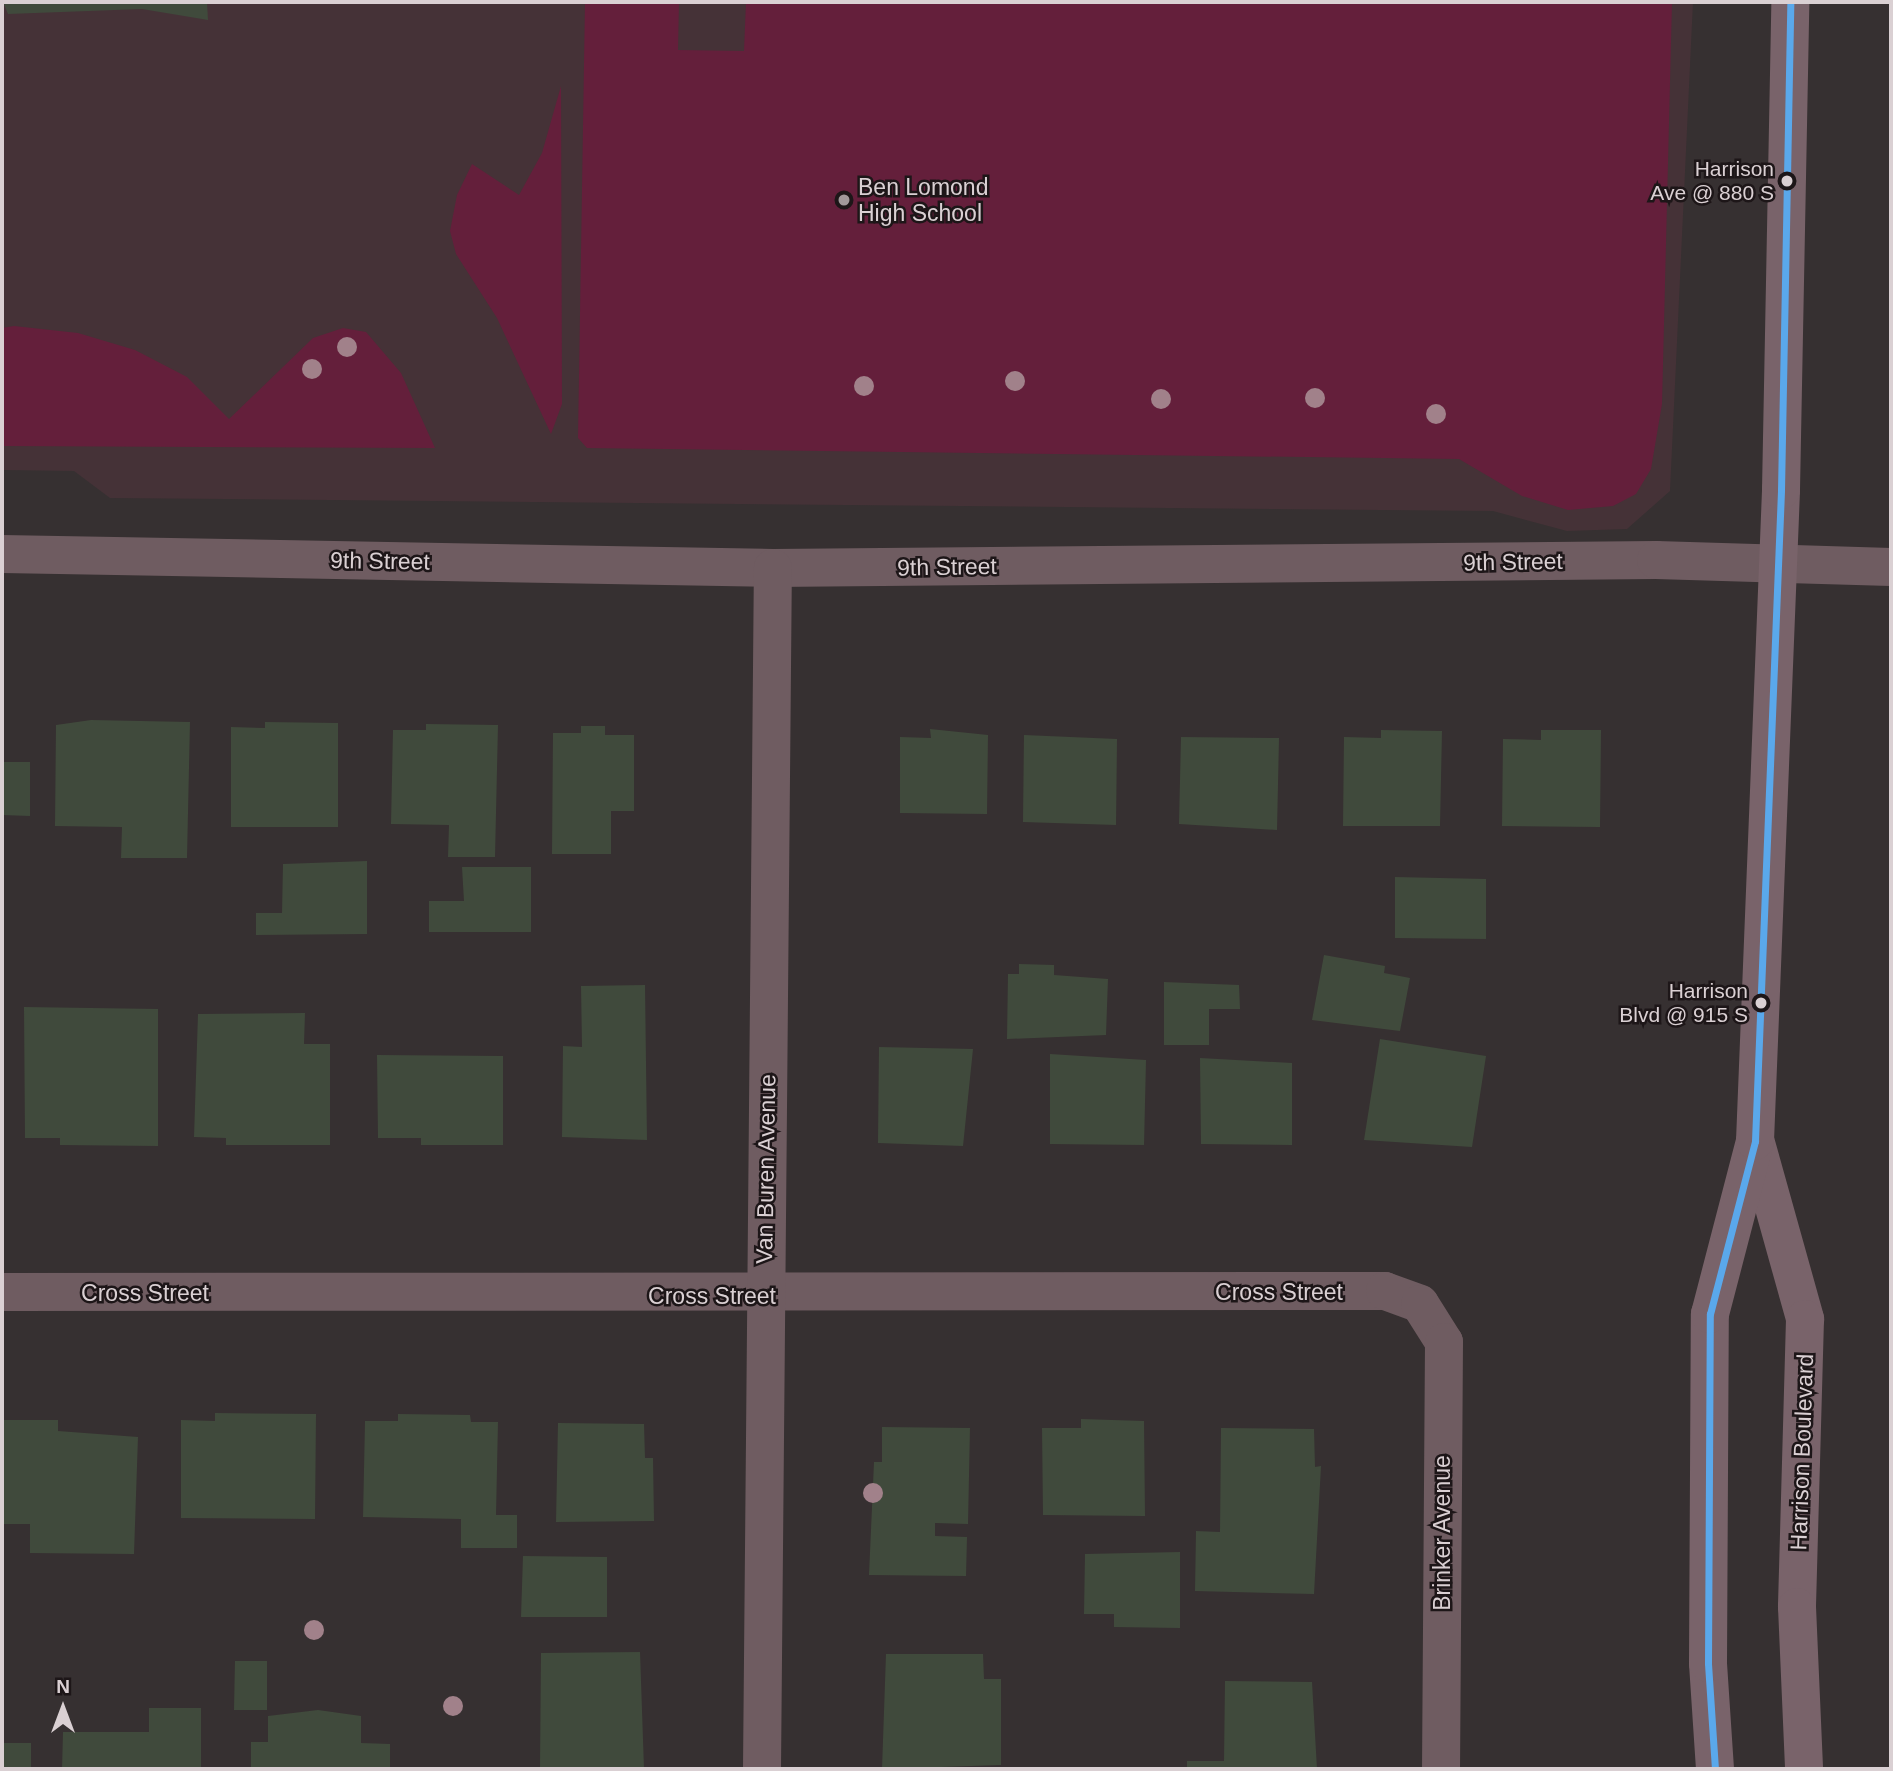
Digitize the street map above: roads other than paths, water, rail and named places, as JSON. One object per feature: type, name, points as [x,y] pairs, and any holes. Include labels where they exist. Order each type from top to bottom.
[{"type":"main road","name":"Harrison Boulevard","points":[[1715,1769],[1708,1663],[1710,1314],[1755,1140],[1776,566],[1790,2]]},
{"type":"main road","name":"Harrison Boulevard","points":[[1755,1140],[1805,1319],[1797,1607],[1804,1769]]},
{"type":"street","name":"9th Street","points":[[2,554],[773,568],[1656,560],[1776,566],[1891,567]]},
{"type":"street","name":"Van Buren Avenue","points":[[762,1769],[773,568]]},
{"type":"street","name":"Cross Street","points":[[2,1292],[765,1296],[1385,1291],[1420,1304]]},
{"type":"street","name":"Brinker Avenue","points":[[1420,1304],[1444,1342],[1441,1769]]},
{"type":"place","name":"Harrison Ave @ 880 S","points":[[1787,181]]},
{"type":"place","name":"Ben Lomond High School","points":[[844,200]]},
{"type":"place","name":"Harrison Blvd @ 915 S","points":[[1761,1003]]}]
